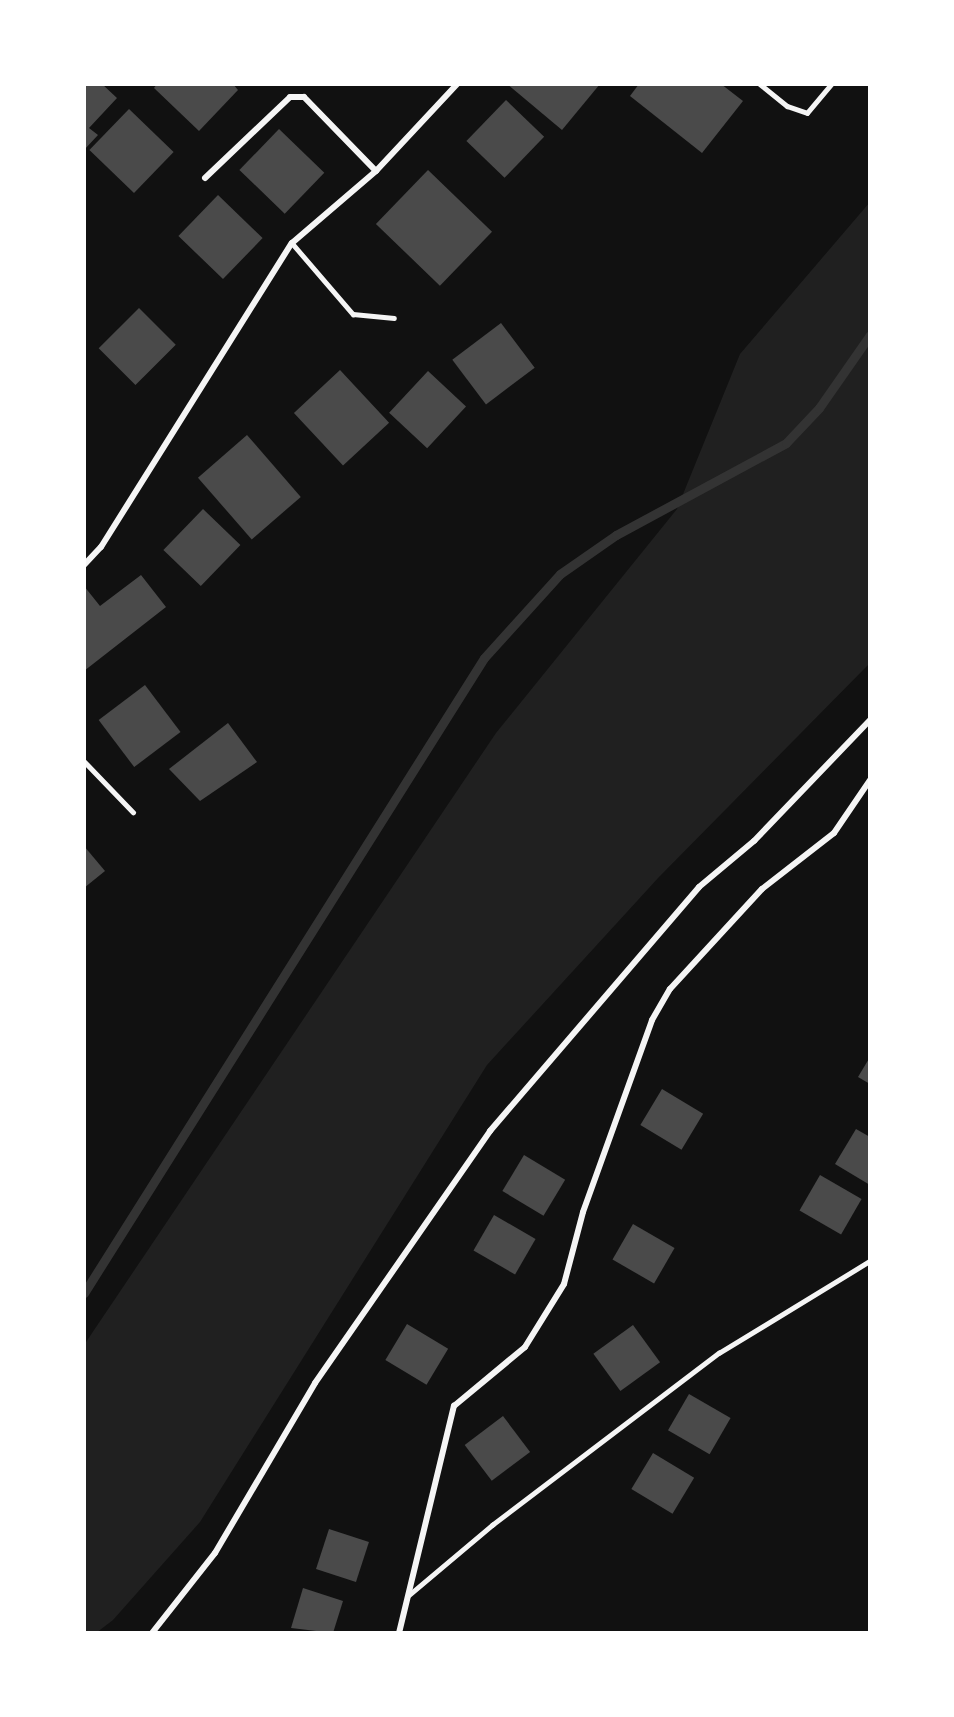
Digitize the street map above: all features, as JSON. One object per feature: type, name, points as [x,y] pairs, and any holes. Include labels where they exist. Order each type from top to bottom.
[{"type":"street","points":[[84,565],[107,538],[292,243],[376,171],[457,84]]},
{"type":"street","points":[[205,178],[290,97],[304,98],[376,171]]},
{"type":"street","points":[[152,1633],[215,1553],[315,1383],[490,1131],[699,887],[754,841],[869,723]]},
{"type":"street","points":[[399,1633],[454,1406],[525,1347],[564,1284],[583,1212],[652,1020],[670,989],[762,889],[834,833],[870,780]]},
{"type":"lane","points":[[760,84],[787,106],[807,113],[831,84]]},
{"type":"lane","points":[[292,243],[352,314],[394,318]]},
{"type":"lane","points":[[84,760],[133,812]]},
{"type":"lane","points":[[407,1596],[492,1525],[719,1353],[870,1261]]},
{"type":"shaded area","points":[[870,202],[870,663],[659,877],[487,1065],[200,1522],[113,1620],[96,1633],[84,1633],[84,1345],[496,733],[677,509],[740,354]]},
{"type":"building","points":[[84,84],[102,84],[117,98],[89,128],[98,135],[84,150]]},
{"type":"building","points":[[157,84],[233,84],[238,90],[199,131],[154,88]]},
{"type":"building","points":[[507,84],[600,84],[562,130]]},
{"type":"building","points":[[639,84],[721,84],[743,101],[702,153],[630,96]]},
{"type":"building","points":[[506,100],[544,137],[505,178],[466,141]]},
{"type":"building","points":[[129,109],[174,152],[134,193],[89,150]]},
{"type":"building","points":[[279,129],[324,173],[285,214],[239,170]]},
{"type":"building","points":[[428,170],[492,232],[440,286],[376,224]]},
{"type":"building","points":[[218,195],[263,238],[223,279],[178,236]]},
{"type":"building","points":[[139,308],[176,345],[135,385],[99,348]]},
{"type":"building","points":[[501,323],[535,368],[486,404],[452,360]]},
{"type":"building","points":[[340,370],[389,423],[343,466],[294,413]]},
{"type":"building","points":[[428,371],[466,406],[427,448],[389,413]]},
{"type":"building","points":[[247,435],[301,497],[252,540],[198,478]]},
{"type":"building","points":[[203,509],[240,545],[201,586],[163,550]]},
{"type":"building","points":[[141,575],[166,607],[84,671],[84,586],[100,606]]},
{"type":"building","points":[[145,685],[181,732],[134,767],[99,720]]},
{"type":"building","points":[[228,723],[257,762],[200,801],[169,769]]},
{"type":"building","points":[[84,846],[105,871],[84,888]]},
{"type":"building","points":[[870,1057],[870,1084],[858,1077]]},
{"type":"building","points":[[662,1089],[703,1114],[682,1150],[640,1125]]},
{"type":"building","points":[[856,1129],[870,1137],[870,1185],[835,1164]]},
{"type":"building","points":[[524,1155],[565,1180],[544,1216],[502,1191]]},
{"type":"building","points":[[820,1175],[862,1199],[841,1235],[800,1211]]},
{"type":"building","points":[[494,1215],[536,1239],[515,1275],[473,1251]]},
{"type":"building","points":[[633,1224],[675,1248],[654,1284],[612,1260]]},
{"type":"building","points":[[407,1324],[448,1349],[427,1385],[385,1360]]},
{"type":"building","points":[[633,1325],[660,1362],[620,1391],[593,1354]]},
{"type":"building","points":[[689,1394],[731,1418],[710,1454],[668,1430]]},
{"type":"building","points":[[503,1416],[530,1452],[492,1481],[465,1445]]},
{"type":"building","points":[[653,1453],[694,1478],[673,1514],[631,1489]]},
{"type":"building","points":[[329,1529],[369,1542],[356,1582],[316,1569]]},
{"type":"building","points":[[303,1588],[343,1601],[333,1633],[291,1628]]},
{"type":"waterway","points":[[84,1293],[484,658],[560,574],[616,535],[786,443],[819,408],[870,335]]}]
